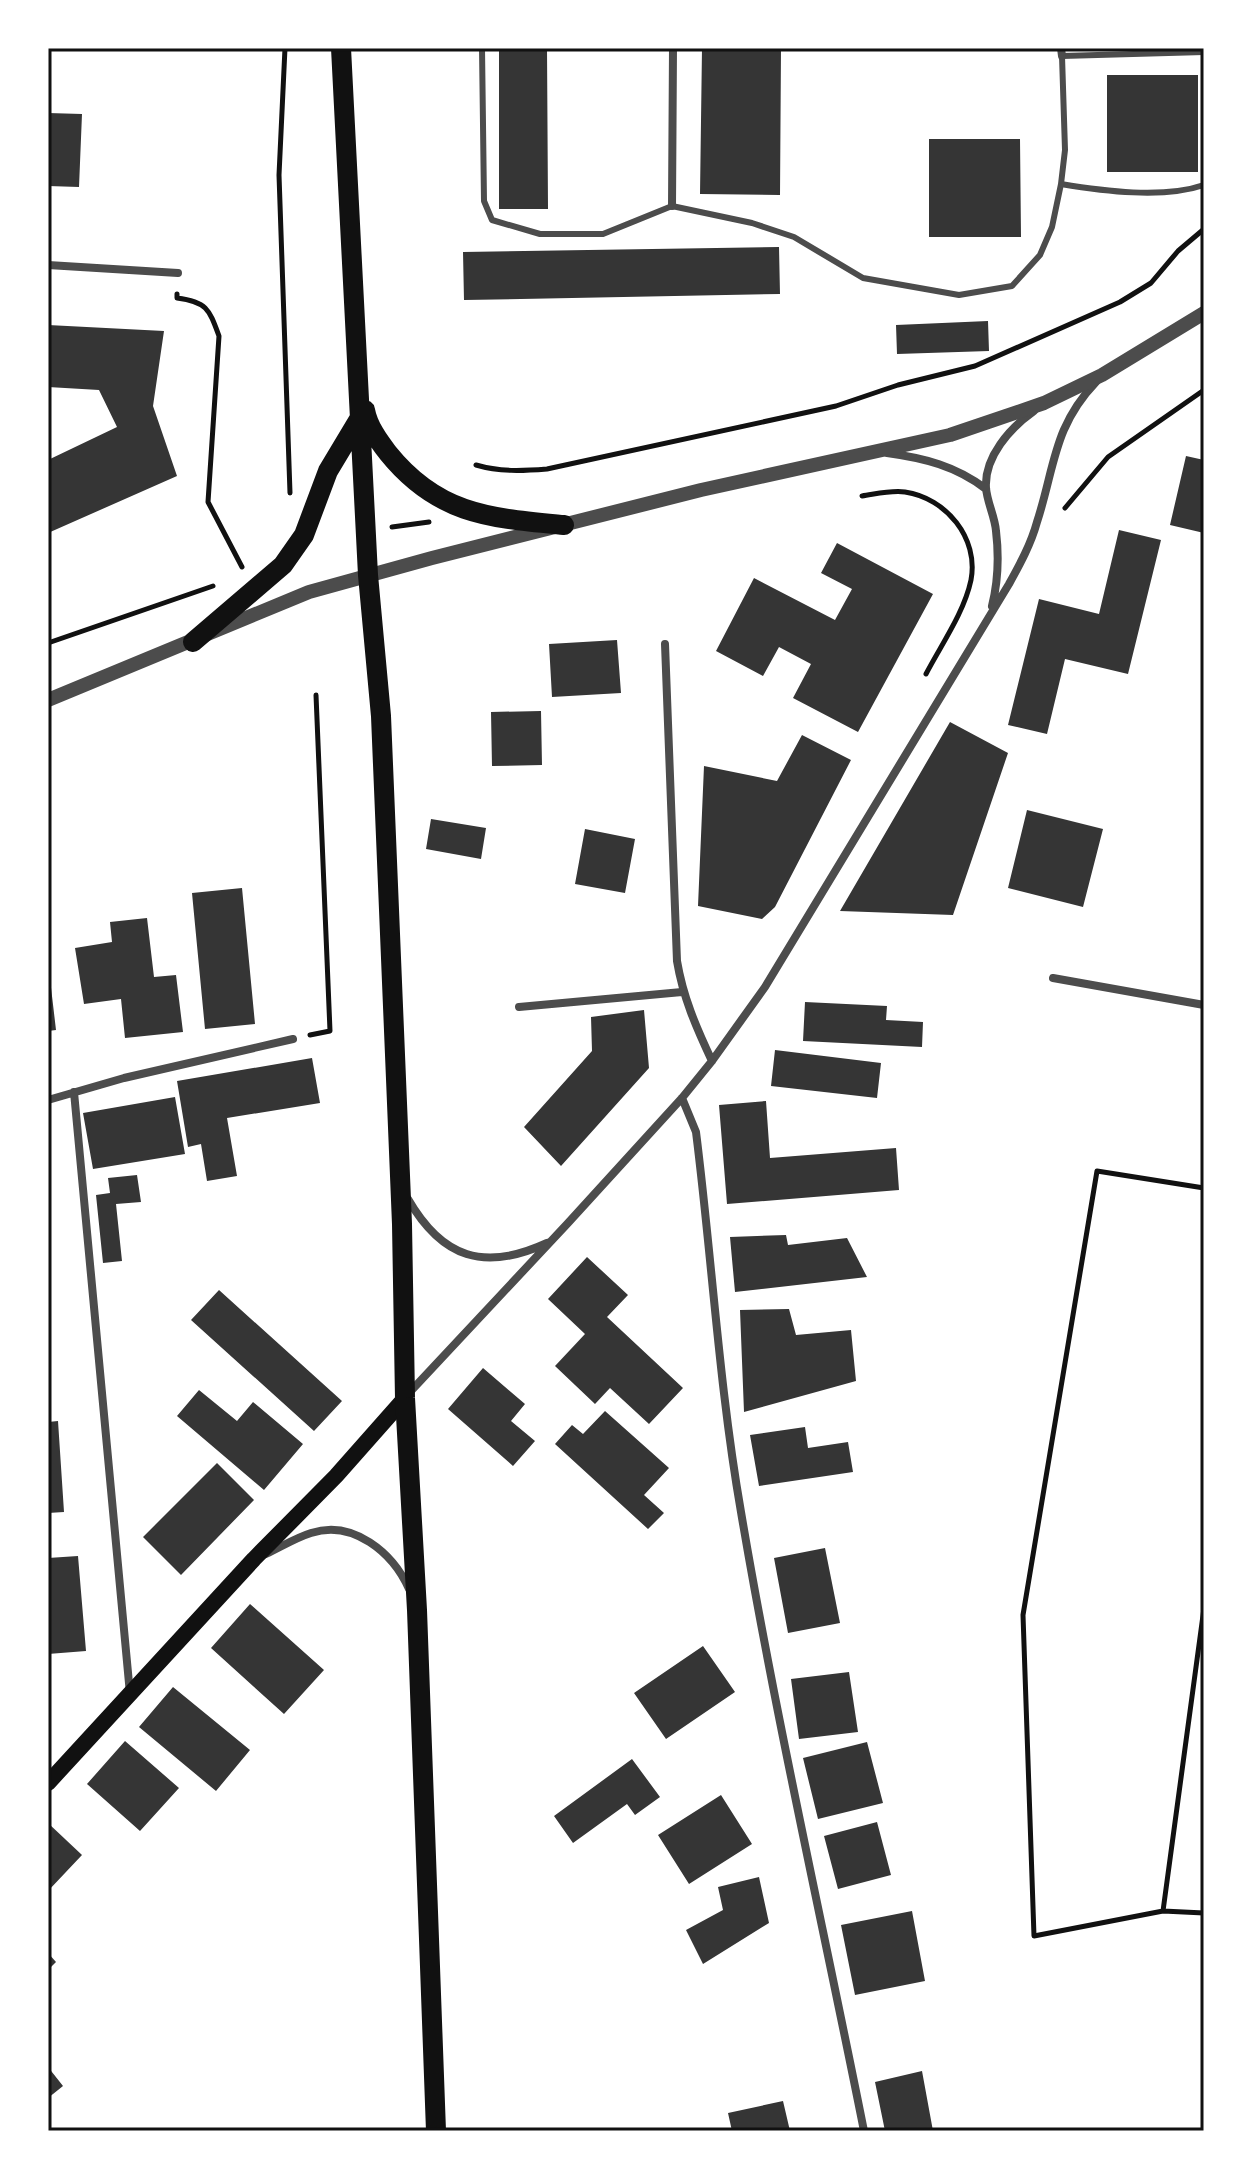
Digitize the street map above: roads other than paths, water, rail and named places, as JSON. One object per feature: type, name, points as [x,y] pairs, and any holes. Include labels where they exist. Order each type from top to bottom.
[{"type":"main road","points":[[341,48],[368,575],[381,716],[405,1398],[436,2131]]},
{"type":"main road","points":[[360,379],[367,420],[400,467],[421,486],[440,499],[496,519],[564,525]]},
{"type":"main road","points":[[193,642],[283,565],[304,535],[328,471],[361,416]]},
{"type":"main road","points":[[48,1783],[405,1398]]},
{"type":"street","points":[[672,206],[673,48]]},
{"type":"street","points":[[48,265],[178,273]]},
{"type":"street","points":[[48,700],[309,592],[701,490],[950,435],[1044,403],[1102,375],[1204,313]]},
{"type":"street","points":[[405,1398],[682,1098],[773,975],[990,616],[1037,523],[1053,458],[1070,414],[1102,375]]},
{"type":"street","points":[[990,616],[998,547],[986,489],[992,460],[999,446],[1025,417],[1044,403]]},
{"type":"street","points":[[880,452],[941,464],[973,479],[986,489]]},
{"type":"street","points":[[665,644],[674,929],[682,992],[712,1061]]},
{"type":"street","points":[[1053,978],[1204,1005]]},
{"type":"street","points":[[519,1007],[682,992]]},
{"type":"street","points":[[48,1100],[293,1039]]},
{"type":"street","points":[[74,1092],[130,1694]]},
{"type":"street","points":[[682,1098],[696,1132],[723,1398],[741,1512],[808,1862],[864,2131]]},
{"type":"street","points":[[399,1184],[413,1209],[439,1240],[469,1256],[500,1258],[551,1241]]},
{"type":"street","points":[[254,1559],[312,1532],[331,1529],[352,1533],[372,1543],[389,1557],[403,1575],[416,1620]]},
{"type":"lane","points":[[482,48],[484,201],[492,220],[540,234],[603,234],[672,206],[752,223],[794,237],[863,278],[959,295],[1012,286],[1040,255],[1052,227],[1065,150],[1062,52],[1204,52]]},
{"type":"lane","points":[[1061,184],[1099,190],[1185,192],[1204,185]]}]
